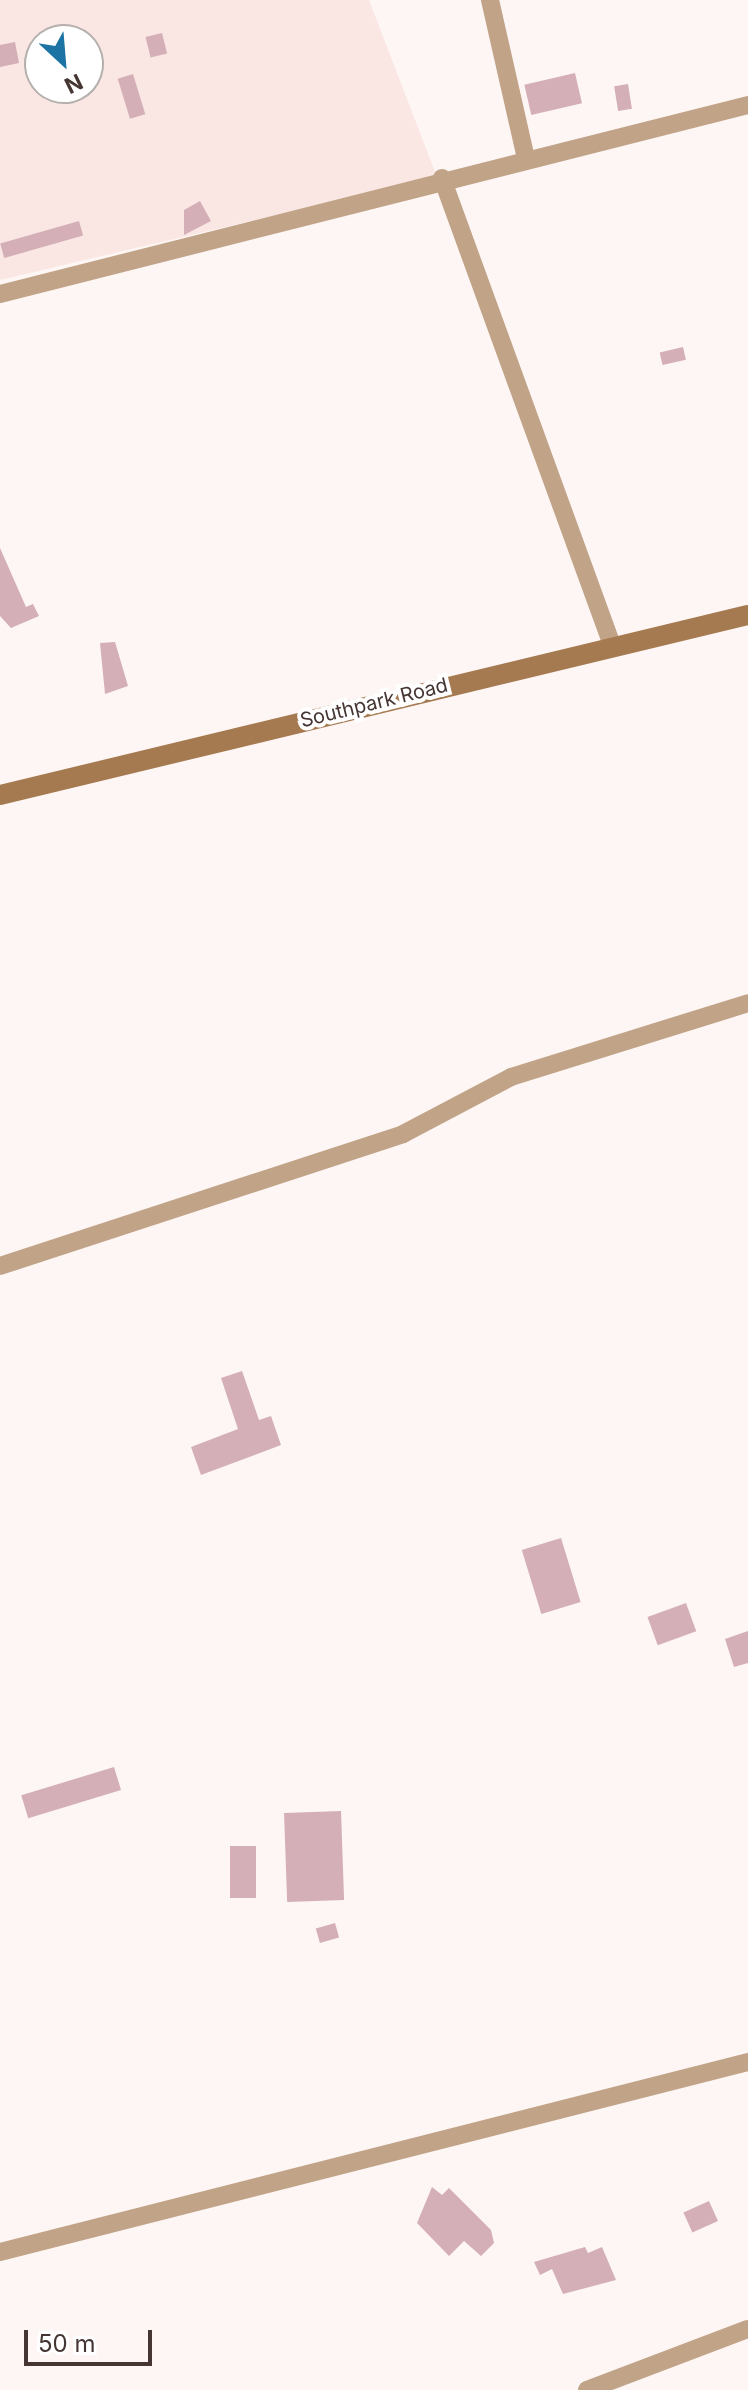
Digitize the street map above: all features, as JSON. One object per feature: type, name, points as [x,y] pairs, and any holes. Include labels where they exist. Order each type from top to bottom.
[{"type":"street","points":[[490,0],[526,159]]},
{"type":"street","points":[[0,294],[442,178],[748,105]]},
{"type":"street","points":[[442,178],[612,645]]},
{"type":"street","name":"Southpark Road","points":[[0,795],[612,645],[748,615]]},
{"type":"street","points":[[0,1266],[403,1134],[511,1077],[748,1003]]},
{"type":"street","points":[[0,2252],[748,2062]]},
{"type":"street","points":[[587,2390],[748,2329]]},
{"type":"shaded area","points":[[0,0],[369,0],[437,177],[0,280]]},
{"type":"building","points":[[162,33],[167,53],[151,57],[146,37]]},
{"type":"building","points":[[15,42],[19,63],[0,67],[0,45]]},
{"type":"building","points":[[575,73],[582,103],[531,115],[524,85]]},
{"type":"building","points":[[133,74],[145,114],[130,119],[118,79]]},
{"type":"building","points":[[628,84],[632,109],[618,111],[614,86]]},
{"type":"building","points":[[200,201],[211,221],[184,235],[184,210]]},
{"type":"building","points":[[79,221],[83,235],[4,258],[0,244]]},
{"type":"building","points":[[683,347],[686,360],[663,365],[660,352]]},
{"type":"building","points":[[0,548],[26,607],[33,604],[39,616],[11,628],[0,616]]},
{"type":"building","points":[[115,642],[128,686],[105,694],[100,643]]},
{"type":"building","points":[[242,1371],[259,1420],[271,1416],[281,1445],[201,1475],[191,1447],[238,1429],[221,1378]]},
{"type":"building","points":[[561,1538],[581,1602],[541,1614],[522,1550]]},
{"type":"building","points":[[686,1603],[696,1631],[658,1645],[647,1617]]},
{"type":"building","points":[[748,1631],[748,1663],[734,1667],[725,1639]]},
{"type":"building","points":[[114,1767],[121,1790],[28,1818],[21,1795]]},
{"type":"building","points":[[341,1811],[344,1900],[287,1902],[284,1813]]},
{"type":"building","points":[[230,1846],[256,1846],[256,1898],[230,1898]]},
{"type":"building","points":[[335,1923],[339,1937],[320,1943],[316,1929]]},
{"type":"building","points":[[432,2187],[442,2195],[449,2188],[491,2230],[494,2243],[481,2256],[464,2241],[449,2256],[417,2223]]},
{"type":"building","points":[[709,2201],[718,2221],[692,2232],[683,2212]]},
{"type":"building","points":[[585,2247],[588,2253],[602,2247],[616,2280],[563,2294],[552,2269],[540,2275],[534,2262]]}]
